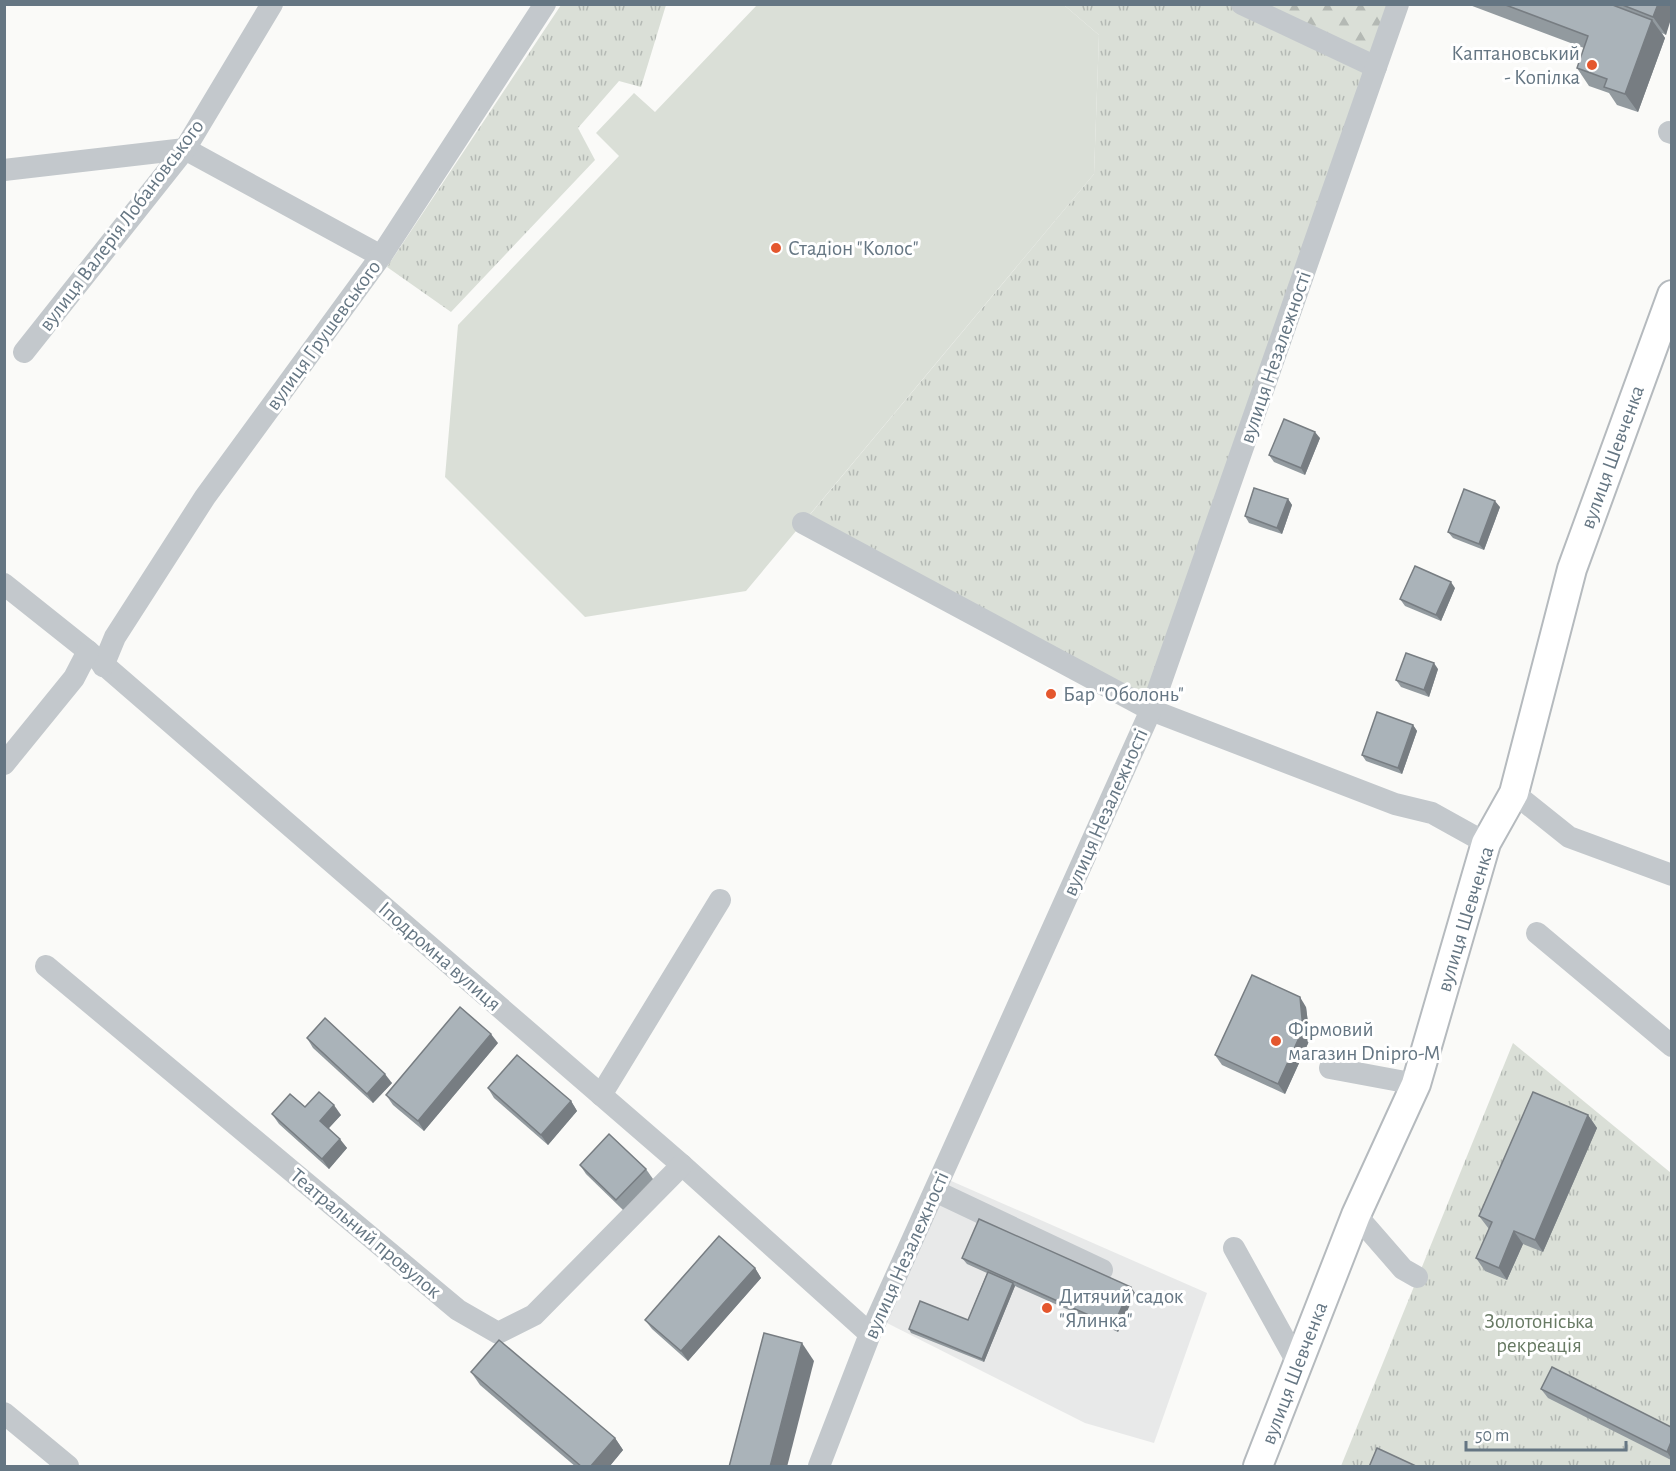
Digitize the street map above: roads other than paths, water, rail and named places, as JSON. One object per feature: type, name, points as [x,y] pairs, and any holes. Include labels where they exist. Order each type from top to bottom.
[{"type":"main road","name":"вулиця Шевченка","points":[[1258,1467],[1356,1215],[1416,1084],[1486,843],[1514,793],[1572,569],[1665,333],[1671,295]]},
{"type":"street","name":"вулиця Валерія Лобановського","points":[[24,352],[185,149],[272,4]]},
{"type":"street","name":"вулиця Грушевського","points":[[4,764],[74,678],[115,637],[205,497],[381,256],[546,4]]},
{"type":"street","points":[[1242,4],[1376,67]]},
{"type":"street","name":"вулиця Незалежності","points":[[819,1467],[870,1334],[1151,710],[1398,4]]},
{"type":"street","points":[[4,170],[185,149],[381,256]]},
{"type":"street","points":[[803,523],[1151,710],[1395,804],[1432,813],[1486,843]]},
{"type":"street","name":"Іподромна вулиця","points":[[4,584],[96,658],[682,1165],[870,1334]]},
{"type":"street","points":[[1514,793],[1569,837],[1671,875]]},
{"type":"street","points":[[601,1095],[720,900]]},
{"type":"street","points":[[1537,933],[1671,1046]]},
{"type":"street","name":"Театральний провулок","points":[[46,966],[458,1310],[498,1333],[534,1315],[682,1165]]},
{"type":"street","points":[[1330,1068],[1416,1084]]},
{"type":"street","points":[[935,1191],[1102,1270]]},
{"type":"street","points":[[1356,1215],[1403,1269],[1417,1277]]},
{"type":"street","points":[[1234,1248],[1297,1362]]},
{"type":"street","points":[[4,1413],[43,1459],[68,1467]]},
{"type":"place","name":"Каптановський - Копілка","points":[[1592,65]]},
{"type":"place","name":"Стадіон \"Колос\"","points":[[776,248]]},
{"type":"place","name":"Бар \"Оболонь\"","points":[[1051,694]]},
{"type":"place","name":"Фірмовий магазин Dnipro-M","points":[[1276,1041]]},
{"type":"place","name":"Дитячий садок \"Ялинка\"","points":[[1047,1308]]},
{"type":"park label","name":"Золотоніська рекреація","points":[[1539,1333]]}]
